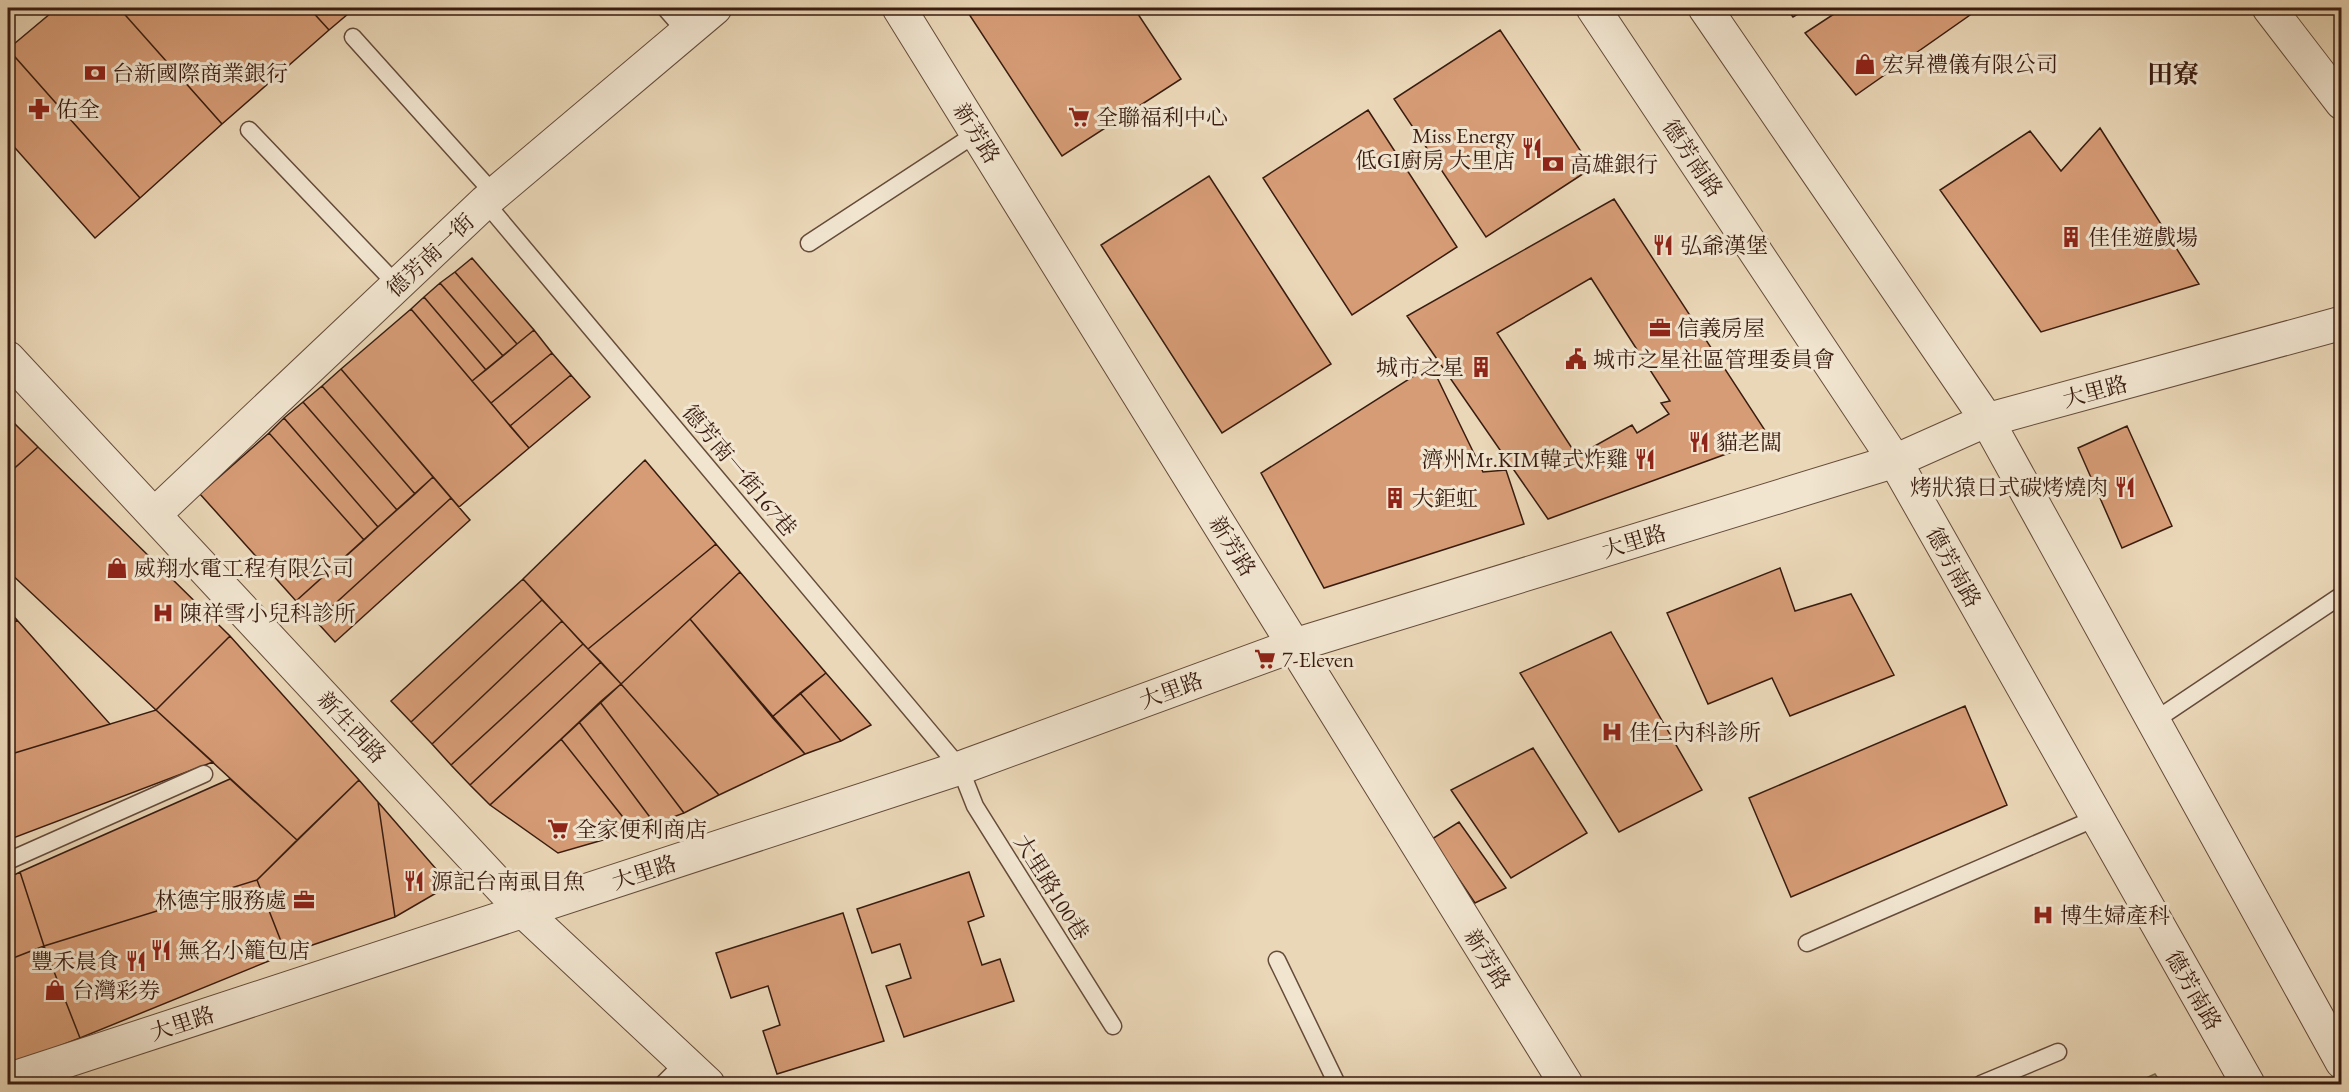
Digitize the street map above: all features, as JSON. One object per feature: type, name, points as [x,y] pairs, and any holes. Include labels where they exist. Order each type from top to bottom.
[{"type":"street","name":"德芳南一街","points":[[155,514],[490,199],[715,8]]},
{"type":"street","name":"新芳路","points":[[899,8],[1566,1084]]},
{"type":"street","name":"德芳南路","points":[[1593,8],[1895,461],[2248,1084]]},
{"type":"street","points":[[1705,8],[1987,420],[2342,1062]]},
{"type":"street","points":[[2269,8],[2342,103]]},
{"type":"street","name":"大里路","points":[[8,1080],[960,768],[1295,645],[1895,461],[1987,420],[2342,323]]},
{"type":"street","name":"新生西路","points":[[8,358],[524,912],[708,1084]]},
{"type":"lane","points":[[665,8],[686,32]]},
{"type":"lane","name":"德芳南一街167巷","points":[[353,38],[490,199],[960,768]]},
{"type":"lane","points":[[249,130],[398,285]]},
{"type":"lane","points":[[809,243],[977,133]]},
{"type":"lane","points":[[2154,721],[2342,595]]},
{"type":"lane","name":"大里路100巷","points":[[960,768],[975,806],[1113,1026]]},
{"type":"lane","points":[[8,861],[204,774]]},
{"type":"lane","points":[[1807,943],[2096,818]]},
{"type":"lane","points":[[1277,960],[1337,1084]]},
{"type":"lane","points":[[1981,1084],[2058,1052]]},
{"type":"lane","points":[[663,1084],[686,1062]]},
{"type":"green space","points":[[2155,1074],[2162,1084],[2133,1084]]},
{"type":"building","points":[[57,8],[119,8],[222,124],[140,198],[8,49]]},
{"type":"building","points":[[119,8],[309,8],[329,30],[222,124]]},
{"type":"building","points":[[309,8],[355,8],[329,30]]},
{"type":"building","name":"全聯福利中心","points":[[965,8],[1134,8],[1181,79],[1062,156]]},
{"type":"building","points":[[1786,8],[1808,8],[1793,17]]},
{"type":"building","name":"宏昇禮儀有限公司","points":[[1843,8],[1980,8],[1856,95],[1805,33]]},
{"type":"building","points":[[1500,30],[1592,168],[1486,237],[1394,99]]},
{"type":"building","points":[[8,49],[140,198],[95,238],[8,140]]},
{"type":"building","points":[[1368,110],[1457,247],[1352,315],[1263,178]]},
{"type":"building","name":"佳佳遊戲場","points":[[2100,128],[2199,284],[2041,332],[1940,190],[2030,131],[2061,171]]},
{"type":"building","points":[[1209,176],[1331,364],[1222,433],[1101,245]]},
{"type":"building","name":"城市之星","points":[[1614,199],[1770,438],[1548,519],[1407,316]],"holes":[[[1591,278],[1670,401],[1661,403],[1669,414],[1637,433],[1632,425],[1577,456],[1497,333]]]},
{"type":"building","points":[[472,258],[534,330],[517,344],[455,272]]},
{"type":"building","points":[[455,272],[517,344],[503,356],[440,283]]},
{"type":"building","points":[[440,283],[503,356],[486,370],[424,297]]},
{"type":"building","points":[[424,297],[486,370],[472,381],[411,309]]},
{"type":"building","points":[[411,309],[529,448],[459,507],[341,369]]},
{"type":"building","points":[[534,330],[552,353],[491,403],[472,381]]},
{"type":"building","points":[[552,353],[571,375],[510,426],[491,403]]},
{"type":"building","name":"大鉅虹","points":[[1431,365],[1483,472],[1506,470],[1524,524],[1324,588],[1261,473]]},
{"type":"building","points":[[341,369],[433,477],[415,494],[322,386]]},
{"type":"building","points":[[571,375],[590,397],[529,448],[510,426]]},
{"type":"building","points":[[322,386],[415,494],[397,510],[303,402]]},
{"type":"building","points":[[303,402],[397,510],[378,527],[284,418]]},
{"type":"building","points":[[8,417],[38,447],[8,474]]},
{"type":"building","points":[[284,418],[378,527],[364,540],[269,433]]},
{"type":"building","name":"烤狀猿日式碳烤燒肉","points":[[2127,426],[2172,526],[2122,548],[2078,448]]},
{"type":"building","points":[[269,433],[364,540],[296,601],[200,494]]},
{"type":"building","points":[[38,447],[230,636],[156,710],[8,571],[8,474]]},
{"type":"building","points":[[645,460],[716,544],[588,649],[523,579]]},
{"type":"building","points":[[433,477],[451,498],[316,621],[296,601]]},
{"type":"building","points":[[451,498],[470,520],[335,642],[316,621]]},
{"type":"building","points":[[716,544],[740,572],[621,684],[588,649]]},
{"type":"building","points":[[1780,568],[1795,611],[1851,594],[1894,675],[1790,716],[1772,678],[1708,704],[1667,613]]},
{"type":"building","points":[[740,572],[826,673],[772,717],[690,619]]},
{"type":"building","points":[[523,579],[542,600],[411,722],[391,701]]},
{"type":"building","points":[[542,600],[562,621],[432,744],[411,722]]},
{"type":"building","points":[[8,610],[17,620],[8,628]]},
{"type":"building","points":[[690,619],[805,754],[719,795],[621,684]]},
{"type":"building","points":[[17,620],[110,724],[8,755],[8,628]]},
{"type":"building","points":[[562,621],[583,644],[451,765],[432,744]]},
{"type":"building","name":"佳仁內科診所","points":[[1611,632],[1702,790],[1619,832],[1520,673]]},
{"type":"building","points":[[230,636],[359,780],[297,840],[156,710]]},
{"type":"building","points":[[583,644],[601,662],[470,785],[451,765]]},
{"type":"building","points":[[601,662],[621,684],[490,805],[470,785]]},
{"type":"building","points":[[826,673],[871,725],[841,741],[800,693]]},
{"type":"building","points":[[621,684],[719,795],[684,813],[600,702]]},
{"type":"building","points":[[800,693],[841,741],[805,754],[772,717]]},
{"type":"building","points":[[600,702],[684,813],[655,824],[579,722]]},
{"type":"building","points":[[1965,706],[2007,805],[1791,897],[1749,798]]},
{"type":"building","points":[[156,710],[213,762],[8,840],[8,755]]},
{"type":"building","points":[[579,722],[655,824],[634,831],[561,739]]},
{"type":"building","points":[[561,739],[634,831],[558,853],[490,805]]},
{"type":"building","points":[[1533,748],[1587,833],[1511,878],[1451,790]]},
{"type":"building","points":[[230,779],[297,840],[257,880],[44,946],[20,872]]},
{"type":"building","points":[[359,780],[378,802],[395,917],[286,954],[257,880]]},
{"type":"building","points":[[378,802],[450,885],[395,917]]},
{"type":"building","points":[[1459,822],[1506,888],[1475,903],[1432,839]]},
{"type":"building","points":[[20,872],[44,946],[8,960],[8,878]]},
{"type":"building","points":[[969,872],[984,916],[968,922],[982,965],[1000,959],[1014,1001],[904,1037],[886,986],[911,978],[900,944],[872,953],[857,909]]},
{"type":"building","points":[[257,880],[286,954],[80,1038],[44,946]]},
{"type":"building","points":[[843,913],[884,1041],[777,1074],[763,1031],[780,1025],[768,986],[731,998],[716,953]]},
{"type":"building","points":[[44,946],[80,1038],[8,1066],[8,960]]},
{"type":"place","name":"宏昇禮儀有限公司","points":[[1865,64]]},
{"type":"place","name":"台新國際商業銀行","points":[[95,73]]},
{"type":"place","name":"佑全","points":[[39,109]]},
{"type":"place","name":"全聯福利中心","points":[[1079,117]]},
{"type":"place","name":"Miss Energy 低GI廚房 大里店","points":[[1532,148]]},
{"type":"place","name":"高雄銀行","points":[[1553,164]]},
{"type":"place","name":"佳佳遊戲場","points":[[2071,237]]},
{"type":"place","name":"弘爺漢堡","points":[[1663,245]]},
{"type":"place","name":"信義房屋","points":[[1660,328]]},
{"type":"place","name":"城市之星社區管理委員會","points":[[1576,359]]},
{"type":"place","name":"城市之星","points":[[1481,367]]},
{"type":"place","name":"貓老闆","points":[[1699,442]]},
{"type":"place","name":"濟州Mr.KIM韓式炸雞","points":[[1645,459]]},
{"type":"place","name":"烤狀猿日式碳烤燒肉","points":[[2125,487]]},
{"type":"place","name":"大鉅虹","points":[[1395,498]]},
{"type":"place","name":"威翔水電工程有限公司","points":[[117,568]]},
{"type":"place","name":"陳祥雪小兒科診所","points":[[163,613]]},
{"type":"place","name":"7-Eleven","points":[[1265,659]]},
{"type":"place","name":"佳仁內科診所","points":[[1612,732]]},
{"type":"place","name":"全家便利商店","points":[[558,829]]},
{"type":"place","name":"源記台南虱目魚","points":[[414,881]]},
{"type":"place","name":"林德宇服務處","points":[[304,900]]},
{"type":"place","name":"博生婦產科","points":[[2043,915]]},
{"type":"place","name":"無名小籠包店","points":[[161,950]]},
{"type":"place","name":"豐禾晨食","points":[[136,961]]},
{"type":"place","name":"台灣彩券","points":[[55,990]]},
{"type":"district","name":"田寮","points":[[2173,74]]}]
